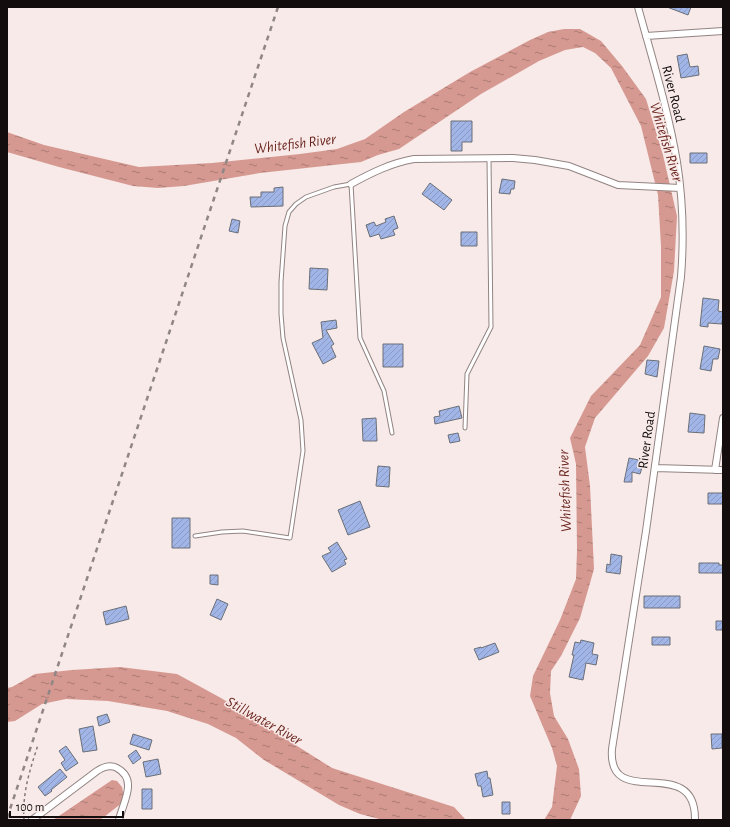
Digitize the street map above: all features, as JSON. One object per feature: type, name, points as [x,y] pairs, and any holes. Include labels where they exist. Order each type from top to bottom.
[{"type":"street","name":"River Road","points":[[638,7],[669,123],[677,162],[683,237],[681,278],[655,468],[612,749],[612,763],[617,774],[628,780],[669,784],[681,788],[691,797],[696,820]]},
{"type":"street","points":[[646,36],[723,31]]},
{"type":"street","points":[[351,184],[387,166],[414,159],[513,158],[552,162],[576,168],[618,185],[680,188]]},
{"type":"street","points":[[714,470],[723,418]]},
{"type":"street","points":[[655,468],[723,470]]},
{"type":"street","points":[[32,820],[96,771],[110,766],[122,772],[127,783],[128,794],[119,820]]},
{"type":"lane","points":[[466,428],[467,374],[491,327],[489,159]]},
{"type":"lane","points":[[195,536],[243,531],[290,538],[303,451],[301,420],[284,338],[282,314],[285,226],[289,212],[296,204],[306,197],[351,184],[360,338],[384,391],[392,433]]},
{"type":"path","points":[[24,820],[25,792],[38,745]]},
{"type":"water","points":[[564,29],[580,29],[601,41],[622,66],[646,99],[663,155],[677,216],[674,271],[664,328],[648,356],[595,418],[585,447],[590,486],[594,569],[580,618],[561,656],[551,671],[550,693],[554,716],[568,739],[579,769],[581,796],[570,820],[544,820],[552,807],[557,766],[552,748],[530,696],[533,676],[560,620],[576,579],[576,464],[570,438],[591,396],[640,345],[661,297],[661,246],[658,195],[641,126],[611,68],[595,53],[583,47],[565,50],[539,61],[481,94],[399,149],[361,162],[260,173],[184,186],[158,188],[133,186],[7,152],[7,132],[44,145],[139,167],[212,163],[337,149],[365,139],[404,112],[470,72],[530,40],[548,32]]},
{"type":"water","points":[[120,667],[177,674],[221,698],[332,768],[454,807],[466,820],[383,820],[360,814],[339,805],[264,760],[236,738],[208,724],[167,711],[108,701],[66,699],[42,704],[15,721],[7,722],[7,688],[12,687],[35,674]]},
{"type":"water","points":[[112,780],[117,781],[122,787],[124,796],[122,803],[100,820],[53,820]]},
{"type":"building","points":[[667,7],[691,7],[688,15]]},
{"type":"building","points":[[687,54],[690,67],[698,66],[699,75],[681,78],[677,56]]},
{"type":"building","points":[[451,121],[472,121],[472,142],[462,142],[462,151],[451,151]]},
{"type":"building","points":[[690,153],[707,153],[707,163],[690,163]]},
{"type":"building","points":[[502,179],[515,181],[514,189],[511,189],[510,194],[499,193]]},
{"type":"building","points":[[430,183],[452,200],[444,210],[422,194]]},
{"type":"building","points":[[283,187],[283,206],[251,207],[250,197],[261,197],[261,192],[274,192],[274,188]]},
{"type":"building","points":[[394,216],[398,228],[393,230],[395,235],[381,239],[379,234],[370,237],[366,225],[374,222],[376,226],[386,222],[385,219]]},
{"type":"building","points":[[232,219],[240,221],[238,233],[229,231]]},
{"type":"building","points":[[461,232],[477,232],[477,246],[461,246]]},
{"type":"building","points":[[310,268],[328,269],[327,290],[309,289]]},
{"type":"building","points":[[703,298],[719,300],[718,311],[723,312],[722,324],[708,323],[708,327],[700,326]]},
{"type":"building","points":[[336,320],[337,328],[326,330],[334,344],[331,346],[336,357],[323,364],[312,343],[323,338],[321,322]]},
{"type":"building","points":[[383,344],[403,344],[403,367],[383,367]]},
{"type":"building","points":[[704,346],[720,349],[718,359],[713,359],[711,371],[700,369]]},
{"type":"building","points":[[647,360],[659,361],[657,377],[645,374]]},
{"type":"building","points":[[459,406],[462,418],[435,424],[434,417],[440,416],[439,411]]},
{"type":"building","points":[[690,413],[705,415],[704,433],[688,432]]},
{"type":"building","points":[[376,418],[377,441],[363,441],[362,419]]},
{"type":"building","points":[[458,433],[460,441],[450,443],[448,435]]},
{"type":"building","points":[[629,458],[644,461],[640,474],[632,472],[632,482],[624,482]]},
{"type":"building","points":[[378,466],[390,467],[389,487],[376,486]]},
{"type":"building","points":[[708,493],[723,493],[723,504],[708,504]]},
{"type":"building","points":[[360,501],[370,527],[348,535],[338,510]]},
{"type":"building","points":[[172,518],[190,518],[190,548],[172,548]]},
{"type":"building","points":[[337,542],[347,559],[344,560],[346,564],[332,572],[322,556],[331,552],[328,548]]},
{"type":"building","points":[[611,554],[622,556],[620,574],[606,572],[607,564],[610,565]]},
{"type":"building","points":[[699,563],[719,563],[719,565],[723,565],[723,573],[699,573]]},
{"type":"building","points":[[210,575],[218,575],[218,585],[210,584]]},
{"type":"building","points":[[644,596],[680,596],[680,608],[644,608]]},
{"type":"building","points":[[217,599],[228,604],[221,620],[210,615]]},
{"type":"building","points":[[126,606],[129,619],[106,625],[103,612]]},
{"type":"building","points":[[716,621],[723,621],[723,630],[716,630]]},
{"type":"building","points":[[652,637],[670,637],[670,645],[652,645]]},
{"type":"building","points":[[581,640],[594,643],[592,654],[598,655],[596,665],[586,663],[583,680],[569,677],[574,655],[572,655],[575,642],[580,643]]},
{"type":"building","points":[[495,643],[499,652],[479,660],[474,649]]},
{"type":"building","points":[[107,714],[110,722],[99,726],[97,717]]},
{"type":"building","points":[[93,726],[97,750],[83,752],[79,729]]},
{"type":"building","points":[[133,734],[152,740],[149,750],[130,744]]},
{"type":"building","points":[[711,734],[722,734],[722,748],[712,749]]},
{"type":"building","points":[[66,746],[78,763],[66,771],[61,763],[65,760],[59,751]]},
{"type":"building","points":[[136,750],[141,758],[133,764],[128,756]]},
{"type":"building","points":[[158,759],[161,774],[146,777],[143,762]]},
{"type":"building","points":[[60,769],[67,777],[45,796],[38,787]]},
{"type":"building","points":[[487,771],[488,778],[490,778],[493,795],[483,797],[481,786],[478,786],[475,774]]},
{"type":"building","points":[[142,789],[152,789],[152,809],[142,809]]},
{"type":"building","points":[[502,802],[510,802],[510,814],[502,814]]},
{"type":"railway","points":[[7,818],[278,7]]},
{"type":"water label","name":"Whitefish River","points":[[666,142]]},
{"type":"water label","name":"Whitefish River","points":[[295,144]]},
{"type":"water label","name":"Whitefish River","points":[[565,491]]},
{"type":"water label","name":"Stillwater River","points":[[264,721]]}]
